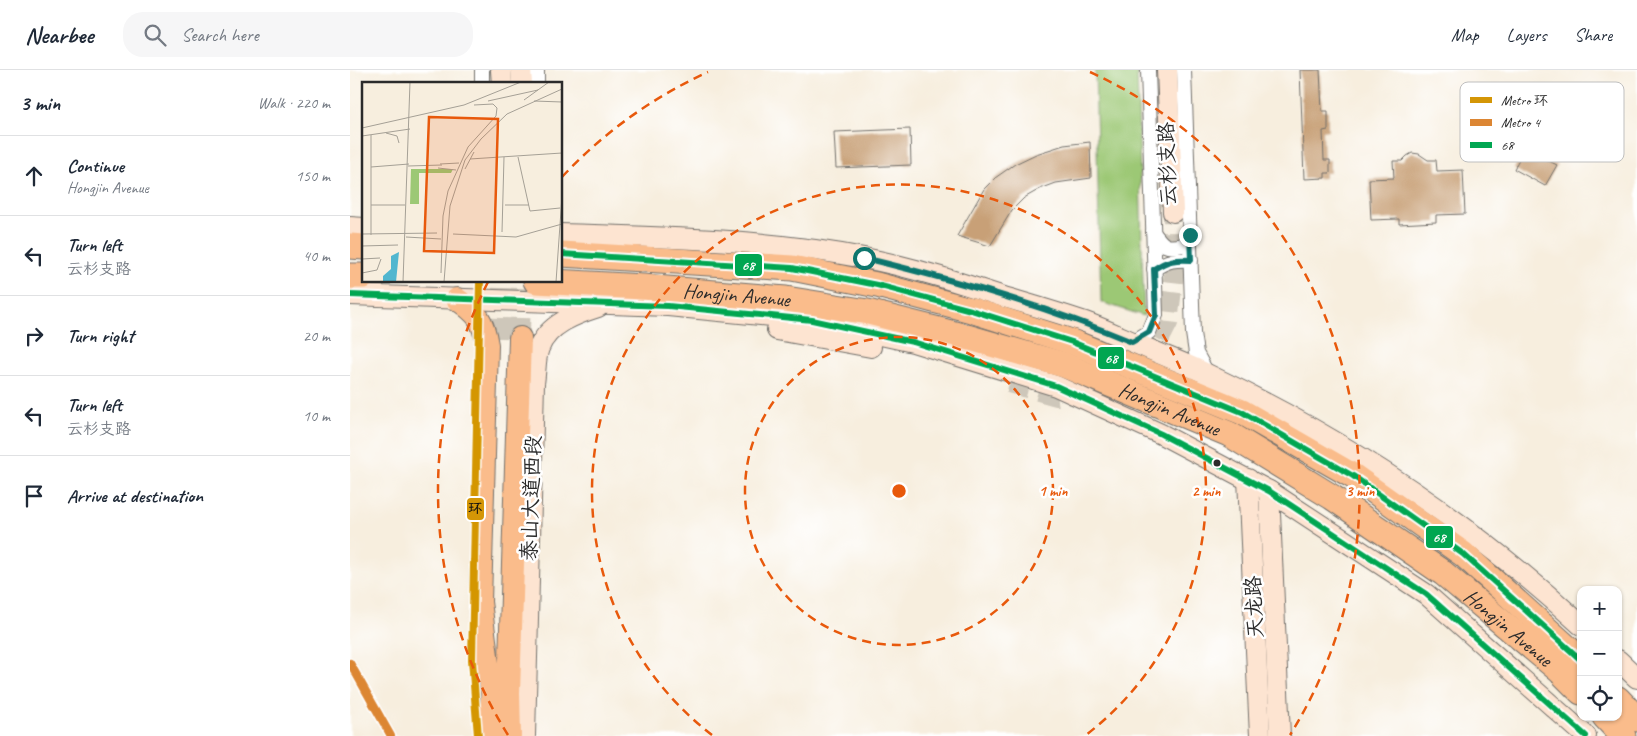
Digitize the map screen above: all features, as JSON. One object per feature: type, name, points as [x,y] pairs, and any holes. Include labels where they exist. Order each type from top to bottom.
[{"type":"highway","name":"Hongjin Avenue","points":[[564,236],[792,268],[877,285],[971,310],[1072,342],[1242,412],[1353,476],[1464,554],[1577,656]]},
{"type":"highway","name":"Hongjin Avenue","points":[[557,282],[643,286],[786,299],[859,311],[967,337],[1064,365],[1229,434],[1332,497],[1443,572],[1577,688]]},
{"type":"highway","points":[[1622,703],[1637,719]]},
{"type":"highway","points":[[1609,721],[1623,736]]},
{"type":"main road","points":[[1167,70],[1173,212]]},
{"type":"main road","name":"Hongjin Avenue","points":[[564,236],[726,242],[802,248],[864,258],[932,274],[1085,322],[1207,373],[1358,456],[1424,498],[1480,539],[1577,621]]},
{"type":"main road","name":"Hongjin Avenue","points":[[350,295],[668,306],[812,320],[913,342],[1056,386],[1161,434],[1270,491],[1426,594],[1586,736]]},
{"type":"main road","points":[[457,299],[475,312],[484,326],[487,345],[480,602],[492,694]]},
{"type":"main road","name":"泰山大道西段","points":[[525,736],[534,383],[539,347],[552,329],[575,315],[610,304]]},
{"type":"main road","points":[[668,306],[707,320],[802,333],[898,352],[1009,383]]},
{"type":"main road","name":"泰山大道西段","points":[[492,736],[492,694],[510,338],[510,736]]},
{"type":"main road","name":"天龙路","points":[[1248,479],[1260,736]]},
{"type":"main road","name":"天龙路","points":[[1270,491],[1280,736]]},
{"type":"main road","points":[[1622,664],[1637,678]]},
{"type":"street","name":"云杉支路","points":[[1132,342],[1149,332],[1156,315],[1148,70]]},
{"type":"street","name":"云杉支路","points":[[1184,70],[1193,333],[1196,353],[1207,373]]},
{"type":"street","points":[[1153,232],[1162,244],[1171,248],[1183,246],[1190,235]]},
{"type":"street","points":[[1154,269],[1164,262],[1177,259],[1191,260]]},
{"type":"green space","points":[[1095,70],[1137,70],[1144,316],[1101,302]]},
{"type":"building","points":[[1300,70],[1320,70],[1322,111],[1328,111],[1328,130],[1323,131],[1324,160],[1330,160],[1330,173],[1325,173],[1325,178],[1304,179]]},
{"type":"building","points":[[910,129],[911,165],[836,168],[834,132]]},
{"type":"building","points":[[1090,142],[1091,178],[1056,183],[1024,198],[1012,210],[990,246],[957,236],[984,189],[995,178],[1015,164],[1036,154],[1064,145]]},
{"type":"building","points":[[1412,153],[1419,154],[1428,160],[1436,160],[1437,171],[1463,170],[1465,214],[1436,215],[1436,222],[1399,224],[1399,219],[1371,220],[1369,179],[1394,178],[1393,161],[1402,161]]},
{"type":"building","points":[[1518,162],[1551,162],[1557,165],[1545,186],[1514,169]]},
{"type":"tunnel","points":[[1144,365],[1148,362],[1168,323],[1174,272],[1173,212]]},
{"type":"tunnel","points":[[501,338],[502,282]]},
{"type":"tunnel","points":[[520,338],[521,282]]},
{"type":"tunnel","points":[[1009,383],[1057,396],[1107,389],[1117,382]]},
{"type":"metro line","name":"环","points":[[478,736],[472,660],[480,282]]},
{"type":"metro line","name":"4","points":[[350,663],[391,736]]},
{"type":"transit line","name":"68","points":[[562,254],[792,268],[877,285],[971,310],[1072,342],[1242,412],[1353,476],[1463,554],[1577,656]]},
{"type":"transit line","name":"68","points":[[350,295],[668,306],[812,320],[913,342],[1056,386],[1161,434],[1269,491],[1426,594],[1586,736]]},
{"type":"route","points":[[864,258],[932,274],[1085,322],[1132,342],[1149,332],[1156,315],[1154,269],[1164,262],[1177,259],[1191,260],[1190,235]]}]
